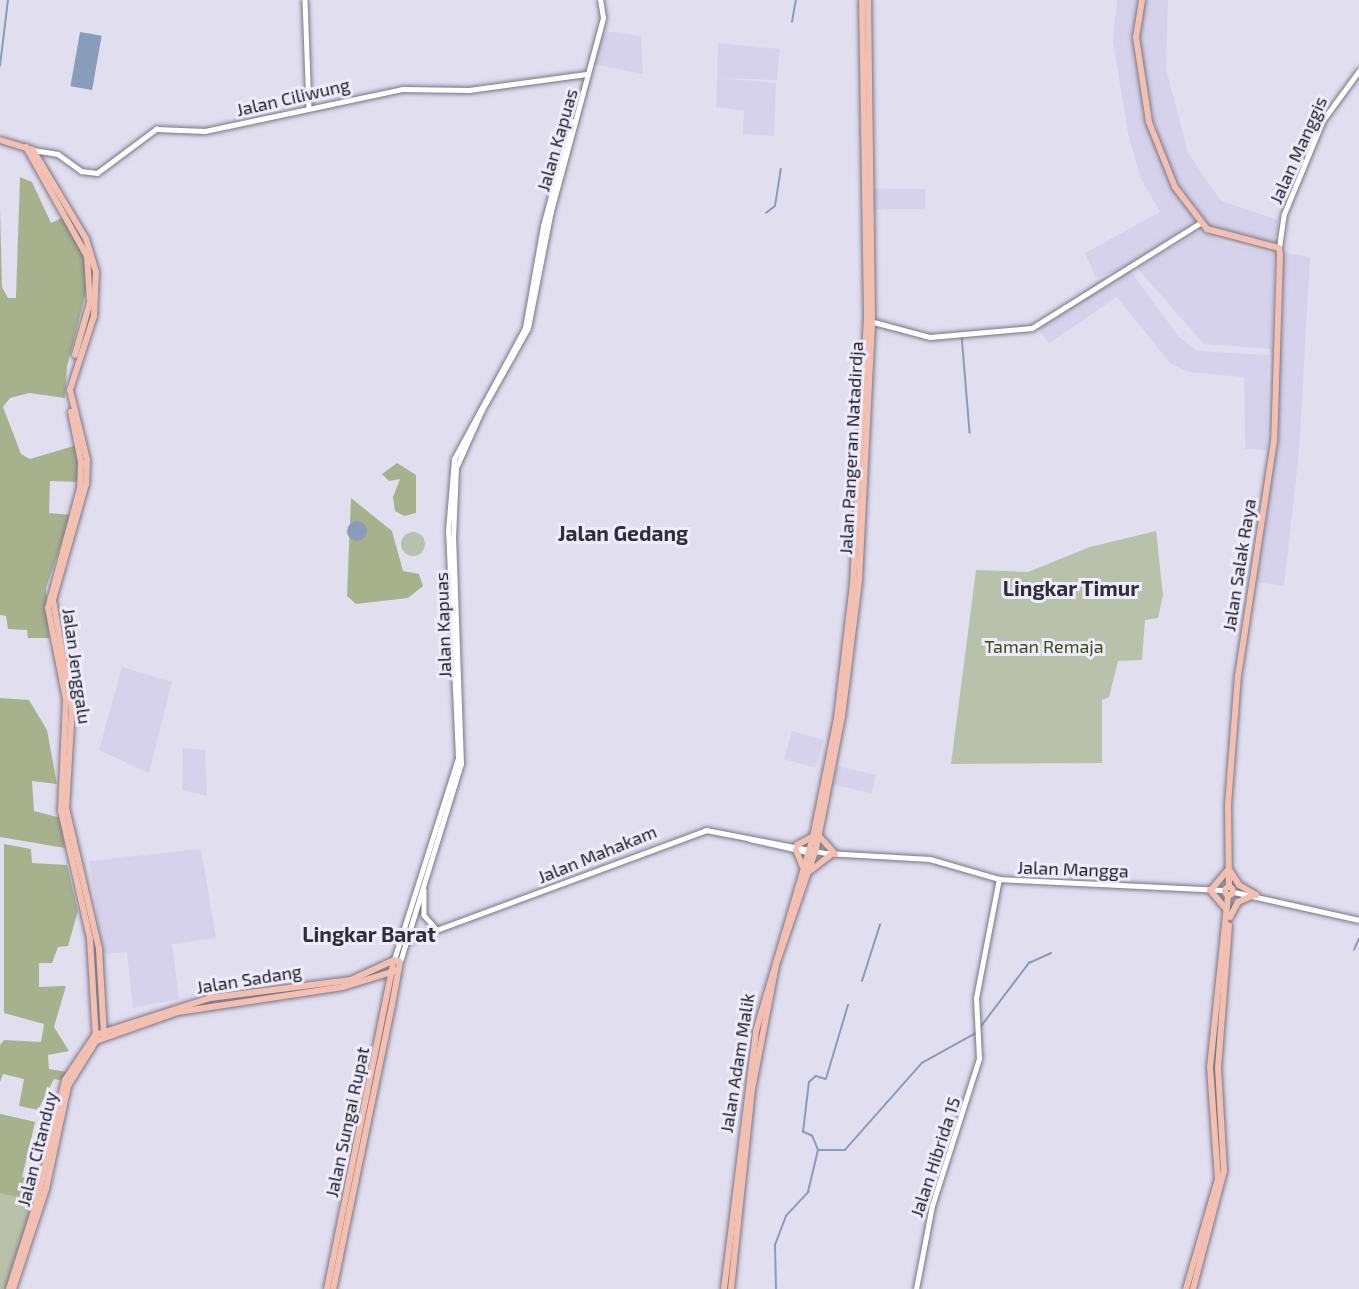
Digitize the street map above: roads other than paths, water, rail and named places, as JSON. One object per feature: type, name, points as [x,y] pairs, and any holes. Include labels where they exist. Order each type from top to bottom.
[{"type":"main road","points":[[862,0],[865,45]]},
{"type":"main road","points":[[865,45],[868,0]]},
{"type":"main road","points":[[1142,0],[1136,37],[1149,122],[1160,159],[1200,223],[1228,238],[1278,248]]},
{"type":"main road","name":"Jalan Pangeran Natadirdja","points":[[814,851],[843,692],[857,569],[870,321],[865,45]]},
{"type":"main road","points":[[0,140],[29,150]]},
{"type":"main road","name":"Jalan Jenggalu","points":[[29,150],[94,260],[94,316],[71,370],[69,393],[88,472],[48,608],[66,700],[61,811],[90,939],[95,1038]]},
{"type":"main road","name":"Jalan Salak Raya","points":[[1228,916],[1230,892],[1228,868],[1238,675],[1274,441],[1278,248]]},
{"type":"main road","name":"Jalan Jenggalu","points":[[58,571],[53,611],[73,726],[66,808],[99,949],[103,1034]]},
{"type":"main road","points":[[803,867],[796,848],[816,836],[834,854],[808,874]]},
{"type":"main road","name":"Jalan Adam Malik","points":[[731,1289],[738,1188],[763,991],[803,867],[814,851]]},
{"type":"main road","name":"Jalan Adam Malik","points":[[723,1289],[758,1039],[776,965],[814,851]]},
{"type":"main road","points":[[1186,1289],[1207,1230],[1224,1171],[1218,1068],[1228,916],[1224,902],[1210,890],[1228,868],[1236,883],[1255,895]]},
{"type":"main road","points":[[1193,1289],[1218,1179],[1210,1067],[1228,916],[1238,902],[1255,895]]},
{"type":"main road","name":"Jalan Sadang","points":[[103,1034],[210,998],[351,980],[397,961]]},
{"type":"main road","name":"Jalan Sungai Rupat","points":[[333,1289],[397,961]]},
{"type":"main road","points":[[95,1038],[216,1003],[343,987],[395,970]]},
{"type":"main road","name":"Jalan Citanduy","points":[[11,1289],[46,1189],[68,1086],[95,1038]]},
{"type":"main road","points":[[1210,1067],[1218,1068]]},
{"type":"main road","name":"Jalan Sungai Rupat","points":[[327,1289],[359,1154]]},
{"type":"street","points":[[305,0],[309,107]]},
{"type":"street","name":"Jalan Kapuas","points":[[397,961],[458,752],[453,601],[454,459],[525,328],[536,268],[603,18],[600,0]]},
{"type":"street","name":"Jalan Manggis","points":[[1278,248],[1284,214],[1323,120],[1359,71]]},
{"type":"street","name":"Jalan Ciliwung","points":[[29,150],[58,154],[81,171],[98,173],[156,129],[205,130],[402,89],[469,90],[588,74]]},
{"type":"street","points":[[870,321],[930,336],[1032,328],[1200,223]]},
{"type":"street","name":"Jalan Mahakam","points":[[403,941],[683,835],[706,830],[796,848]]},
{"type":"street","name":"Jalan Kapuas","points":[[403,941],[425,881],[433,843]]},
{"type":"street","name":"Jalan Mangga","points":[[796,848],[834,854],[930,859],[999,879],[1210,890],[1255,895],[1359,920]]},
{"type":"street","name":"Jalan Hibrida 15","points":[[916,1289],[932,1206],[976,1072],[978,1032],[976,998],[999,879]]},
{"type":"street","points":[[425,881],[424,913],[438,929]]},
{"type":"water","points":[[80,32],[102,36],[92,90],[70,86]]},
{"type":"water","points":[[357,521],[364,524],[367,531],[364,538],[357,541],[350,538],[347,531],[350,524]]},
{"type":"waterway","points":[[0,66],[8,0]]},
{"type":"waterway","points":[[792,22],[796,0]]},
{"type":"waterway","points":[[766,213],[775,206],[781,169]]},
{"type":"waterway","points":[[962,335],[970,433]]},
{"type":"waterway","points":[[862,981],[880,925]]},
{"type":"waterway","points":[[1354,950],[1359,939]]},
{"type":"waterway","points":[[979,1029],[1029,963],[1051,953]]},
{"type":"waterway","points":[[818,1150],[812,1136],[803,1132],[809,1082],[816,1076],[826,1079],[848,1005]]},
{"type":"waterway","points":[[776,1289],[775,1245],[786,1216],[808,1192],[818,1150],[845,1150],[922,1063],[976,1033]]},
{"type":"district","name":"Jalan Gedang","points":[[623,533]]},
{"type":"district","name":"Lingkar Timur","points":[[1071,588]]},
{"type":"district","name":"Lingkar Barat","points":[[369,934]]},
{"type":"park label","name":"Taman Remaja","points":[[1044,646]]}]
